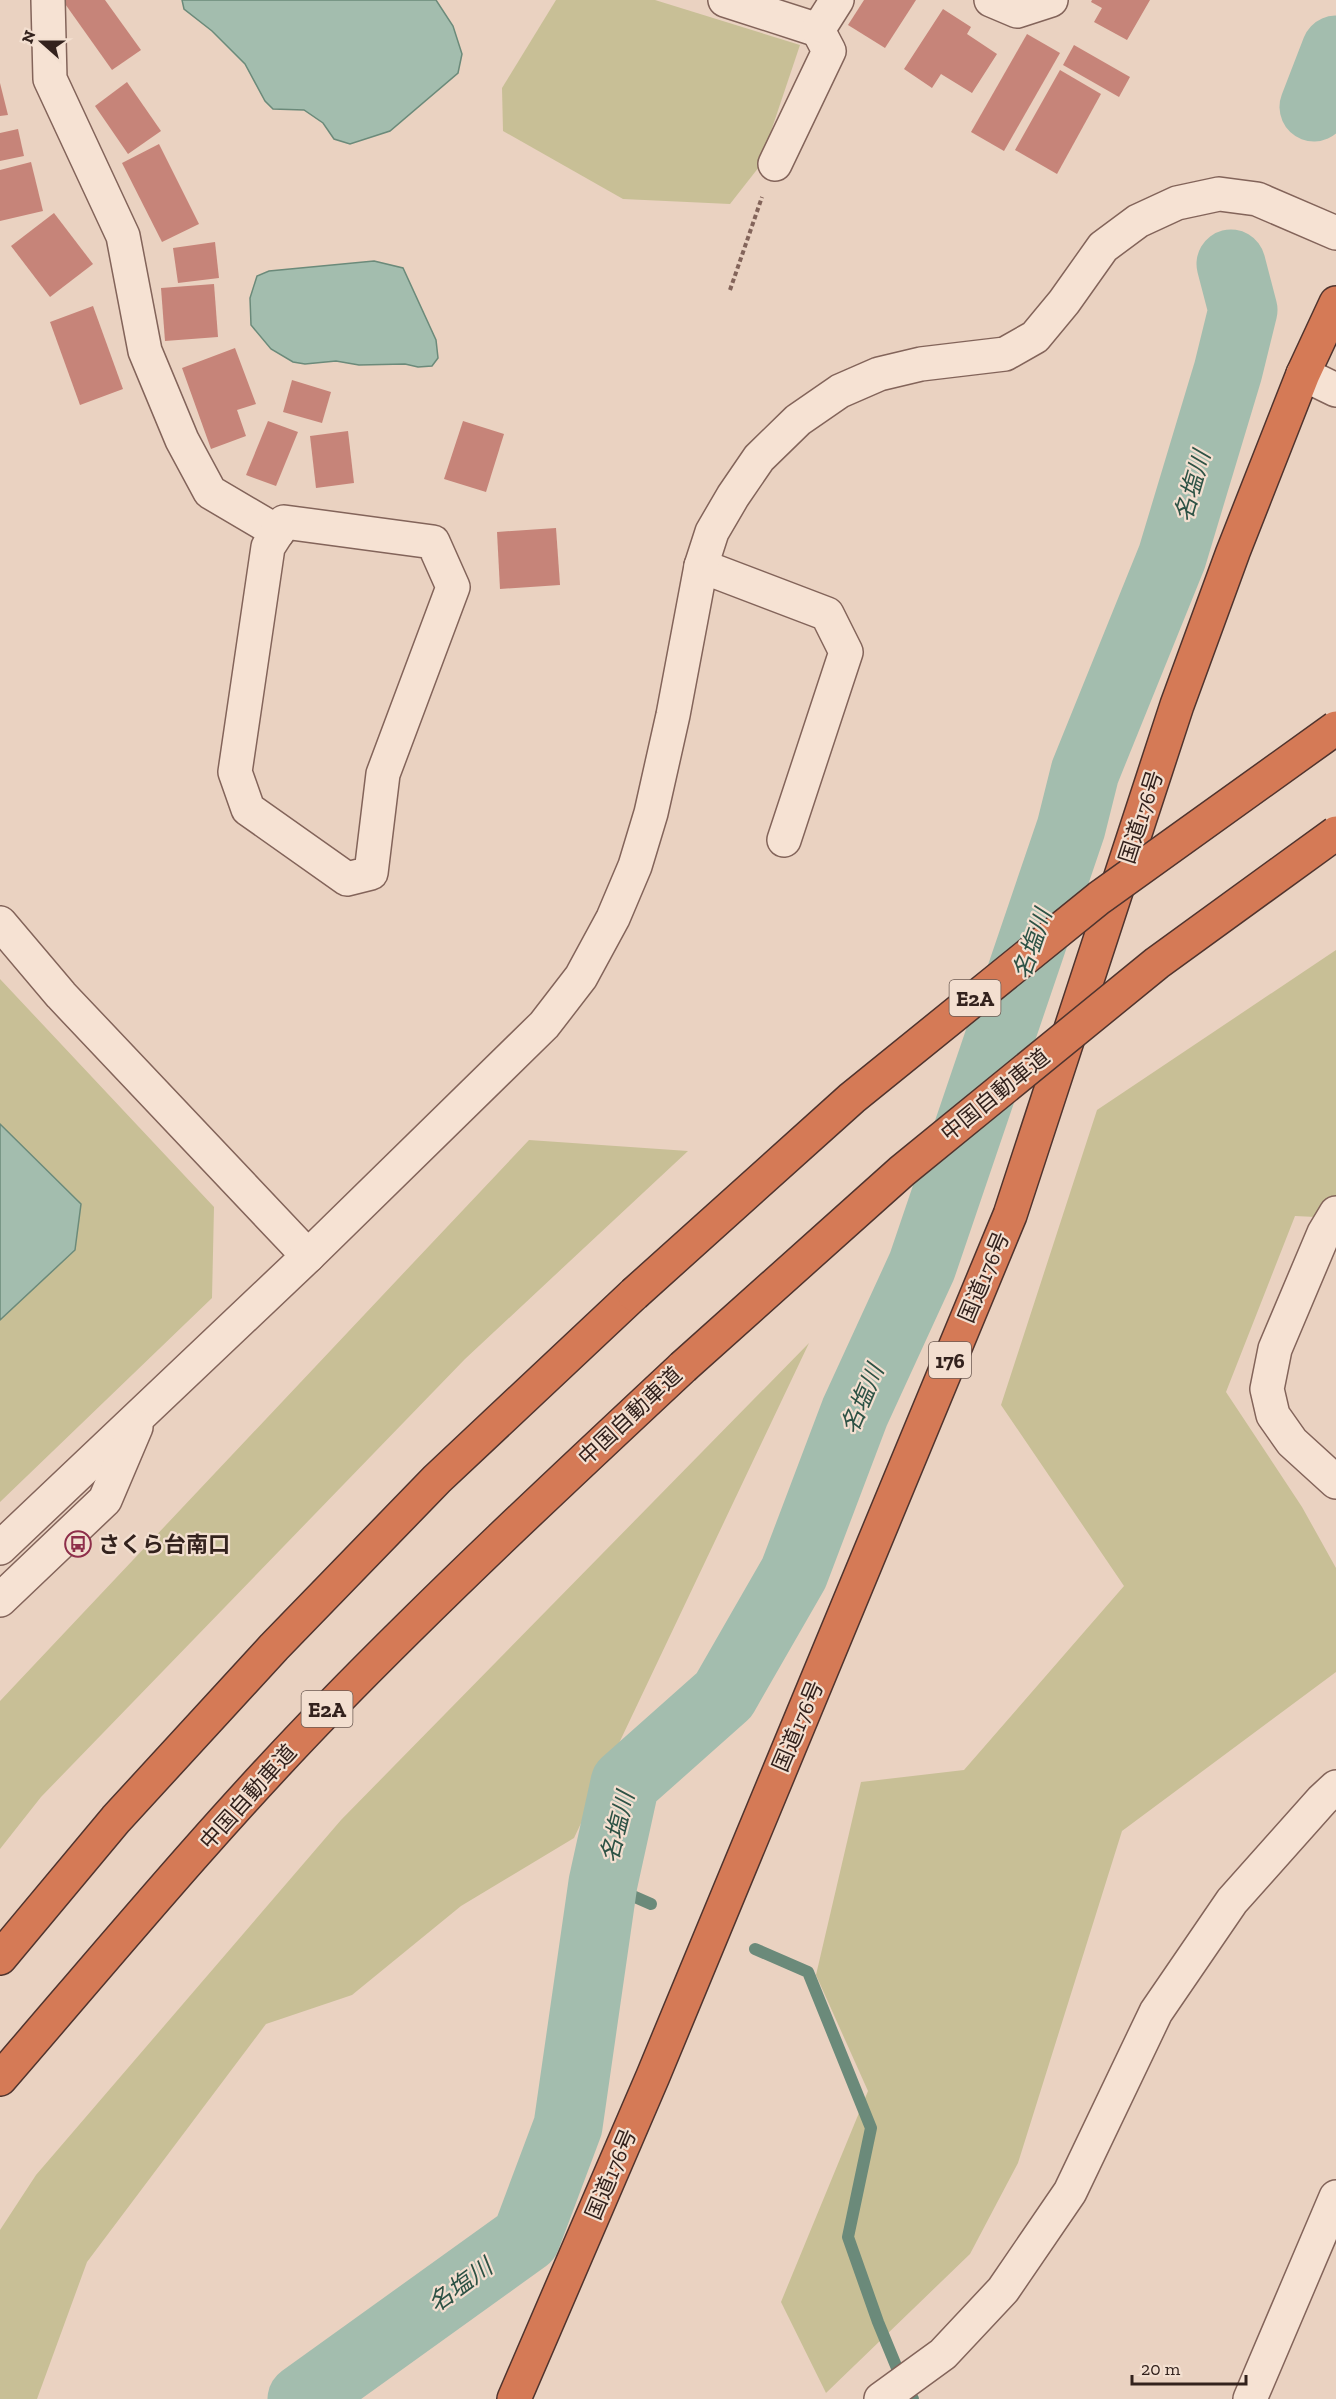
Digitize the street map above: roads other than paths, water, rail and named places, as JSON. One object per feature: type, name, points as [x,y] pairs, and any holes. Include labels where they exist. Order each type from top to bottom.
[{"type":"highway","name":"国道176号","points":[[514,2399],[653,2076],[1010,1215],[1177,705],[1302,374],[1336,303]]},
{"type":"highway","name":"E2A","points":[[0,1958],[116,1819],[283,1638],[437,1479],[634,1294],[852,1098],[1089,905],[1336,728]]},
{"type":"highway","name":"中国自動車道","points":[[0,2079],[176,1875],[327,1709],[487,1550],[683,1367],[902,1171],[1156,963],[1336,833]]},
{"type":"street","points":[[48,0],[50,79],[123,236],[146,351],[182,440],[210,492],[278,531]]},
{"type":"street","points":[[725,0],[818,30],[829,51],[775,164]]},
{"type":"street","points":[[818,30],[837,0]]},
{"type":"street","points":[[991,0],[1017,11],[1052,0]]},
{"type":"street","points":[[0,1548],[308,1256],[544,1025],[581,977],[613,918],[635,866],[651,813],[673,715],[701,566],[712,531],[732,496],[759,458],[798,420],[840,391],[879,374],[921,364],[1005,354],[1035,336],[1065,302],[1103,247],[1138,221],[1177,203],[1219,194],[1257,199],[1336,233]]},
{"type":"street","points":[[1302,374],[1336,390]]},
{"type":"street","points":[[284,522],[433,542],[453,587],[383,774],[371,873],[347,879],[248,809],[235,772],[268,547],[278,531],[284,522]]},
{"type":"street","points":[[701,566],[827,615],[846,652],[784,840]]},
{"type":"street","points":[[0,922],[61,995],[308,1256]]},
{"type":"street","points":[[1336,1213],[1324,1233],[1275,1349],[1267,1389],[1273,1415],[1292,1442],[1336,1482]]},
{"type":"street","points":[[0,1600],[105,1500],[142,1414]]},
{"type":"street","points":[[881,2399],[943,2354],[1003,2290],[1070,2192],[1156,2012],[1232,1901],[1336,1787]]},
{"type":"street","points":[[1250,2399],[1336,2197]]},
{"type":"waterway","name":"名塩川","points":[[1314,107],[1336,50]]},
{"type":"waterway","name":"名塩川","points":[[302,2399],[526,2238],[568,2126],[603,1883],[625,1783],[724,1695],[794,1573],[855,1412],[922,1266],[1071,828],[1085,772],[1172,557],[1228,371],[1243,310],[1231,264]]},
{"type":"waterway","points":[[603,1883],[651,1904]]},
{"type":"waterway","points":[[755,1949],[808,1972],[871,2128],[848,2237],[878,2322],[906,2390],[913,2399]]},
{"type":"place","name":"さくら台南口","points":[[78,1544]]}]
